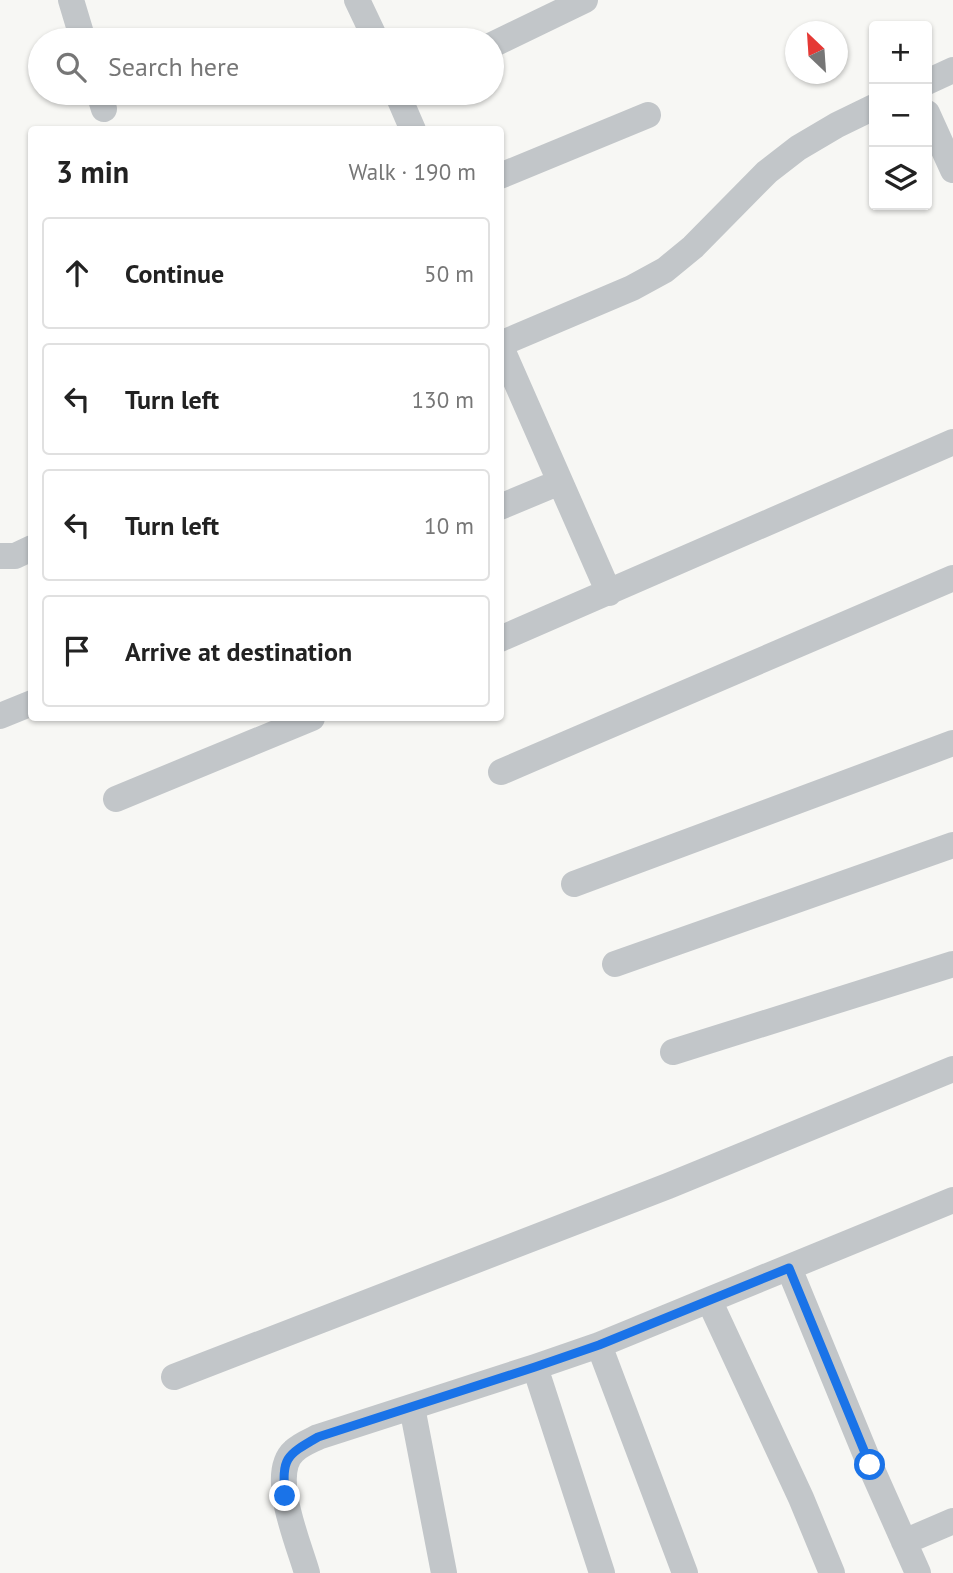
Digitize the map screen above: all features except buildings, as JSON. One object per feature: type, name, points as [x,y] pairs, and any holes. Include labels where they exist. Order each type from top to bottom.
[{"type":"street","points":[[71,0],[79,28]]},
{"type":"street","points":[[357,0],[370,28]]},
{"type":"street","points":[[504,39],[585,0]]},
{"type":"street","points":[[932,80],[953,69]]},
{"type":"street","points":[[402,105],[410,126]]},
{"type":"street","points":[[504,343],[632,288],[665,270],[798,148],[869,109]]},
{"type":"street","points":[[504,174],[648,115]]},
{"type":"street","points":[[932,124],[953,170]]},
{"type":"street","points":[[504,354],[609,593]]},
{"type":"street","points":[[504,637],[950,452]]},
{"type":"street","points":[[504,505],[560,482]]},
{"type":"street","points":[[0,556],[15,556],[28,550]]},
{"type":"street","points":[[501,772],[953,578]]},
{"type":"street","points":[[0,716],[28,705]]},
{"type":"street","points":[[116,799],[305,721]]},
{"type":"street","points":[[574,884],[953,743]]},
{"type":"street","points":[[615,964],[953,845]]},
{"type":"street","points":[[673,1052],[953,964]]},
{"type":"street","points":[[174,1377],[668,1186],[953,1069]]},
{"type":"street","points":[[307,1573],[285,1496],[283,1472],[292,1452],[318,1437],[599,1345],[953,1200]]},
{"type":"street","points":[[789,1268],[870,1465],[918,1573]]},
{"type":"street","points":[[709,1300],[801,1497],[832,1573]]},
{"type":"street","points":[[599,1345],[685,1573]]},
{"type":"street","points":[[535,1367],[602,1573]]},
{"type":"street","points":[[412,1407],[444,1573]]},
{"type":"street","points":[[904,1542],[953,1521]]},
{"type":"route","points":[[285,1496],[283,1472],[292,1452],[318,1437],[599,1345],[789,1268],[870,1465]]}]
